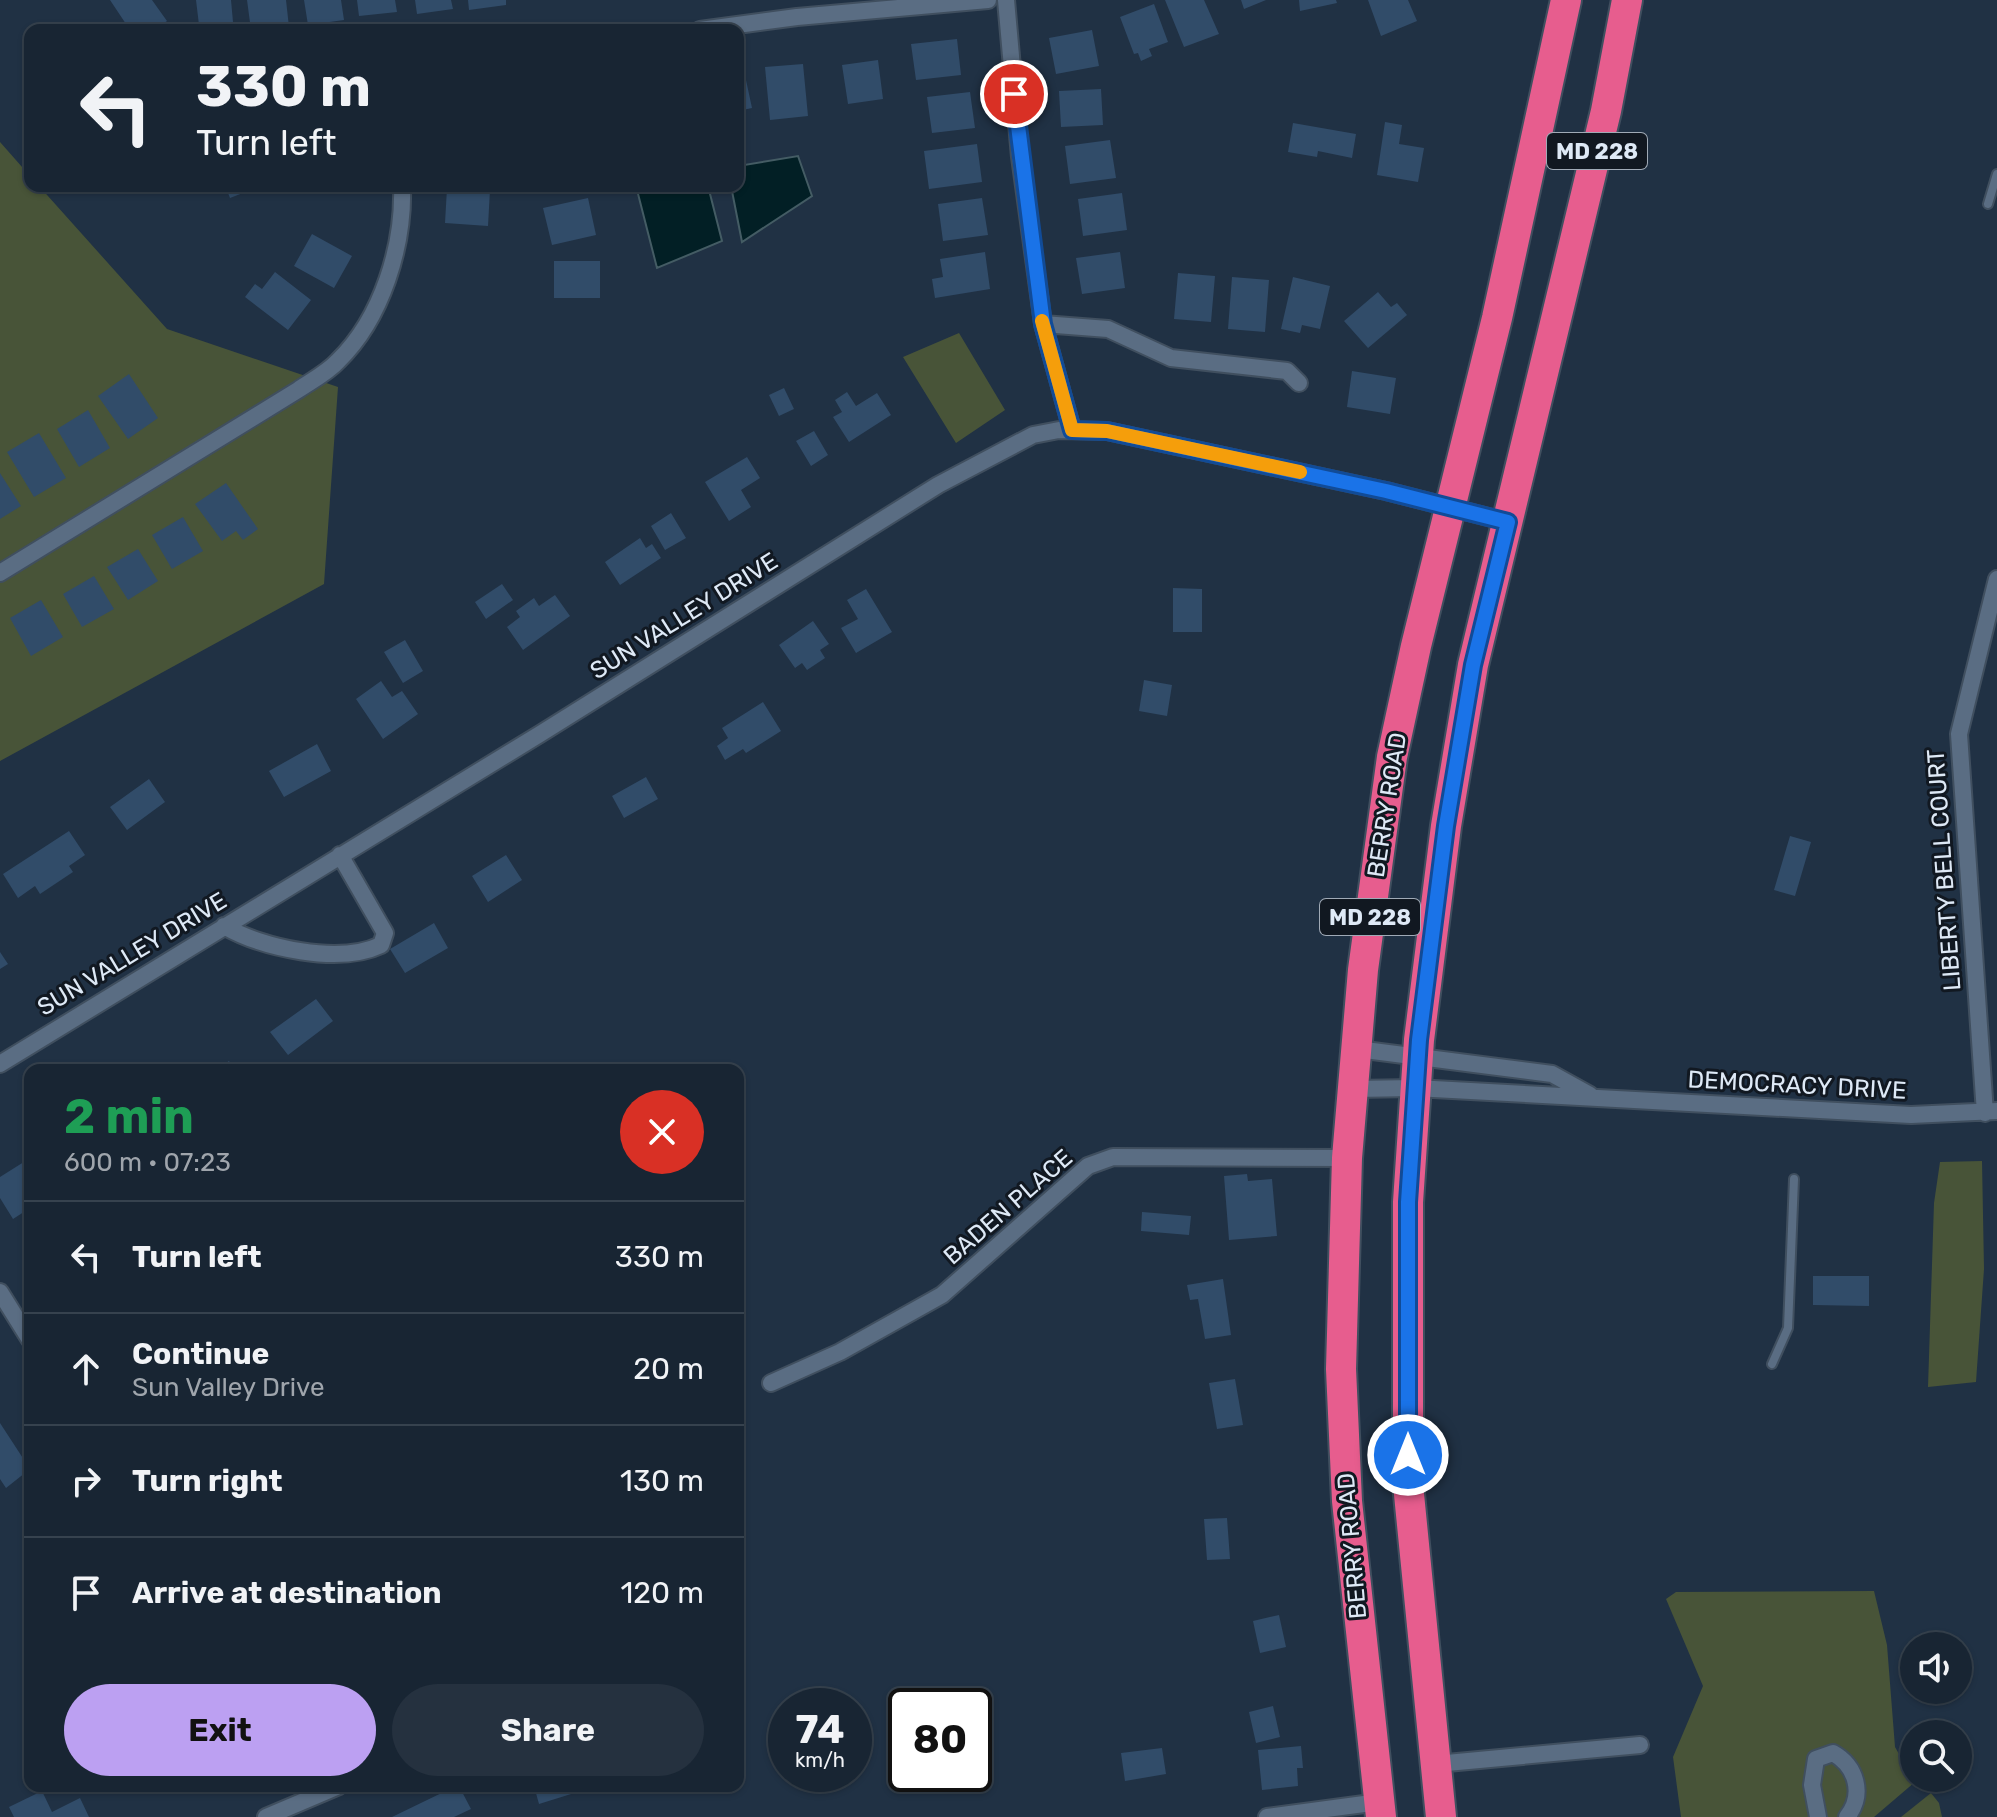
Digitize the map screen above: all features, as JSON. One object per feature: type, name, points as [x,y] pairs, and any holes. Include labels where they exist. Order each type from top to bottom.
[{"type":"highway","name":"BERRY ROAD","points":[[1380,1810],[1347,1501],[1341,1369],[1347,1158],[1363,970],[1392,757],[1497,318],[1566,0]]},
{"type":"highway","name":"MD 228","points":[[1441,1817],[1408,1484],[1408,1202],[1417,1057],[1446,826],[1473,665],[1606,111],[1627,0]]},
{"type":"street","points":[[744,24],[988,0]]},
{"type":"street","points":[[1006,0],[1020,157],[1043,324],[1072,430]]},
{"type":"street","points":[[0,573],[298,390],[338,362],[364,326],[396,254],[403,219],[402,192]]},
{"type":"street","points":[[1043,324],[1108,329],[1171,358],[1287,371],[1299,383]]},
{"type":"street","name":"SUN VALLEY DRIVE","points":[[0,1064],[938,485],[1033,435],[1072,430],[1107,431],[1450,506],[1508,522]]},
{"type":"street","name":"LIBERTY BELL COURT","points":[[1991,1112],[1959,734],[1997,579]]},
{"type":"street","points":[[224,926],[247,940],[277,947],[354,953],[381,945],[385,933],[340,855]]},
{"type":"street","name":"DEMOCRACY DRIVE","points":[[1357,1049],[1552,1074],[1595,1098]]},
{"type":"street","name":"DEMOCRACY DRIVE","points":[[1353,1089],[1415,1088],[1911,1115],[1991,1112]]},
{"type":"street","name":"BADEN PLACE","points":[[771,1383],[840,1352],[942,1295],[1088,1166],[1113,1157],[1347,1158]]},
{"type":"street","points":[[0,1292],[24,1330]]},
{"type":"street","points":[[1436,1764],[1640,1745]]},
{"type":"street","points":[[1818,1817],[1813,1767],[1816,1759],[1833,1753],[1847,1761],[1855,1776],[1857,1795],[1847,1817]]},
{"type":"street","points":[[266,1817],[303,1793]]},
{"type":"street","points":[[1267,1817],[1380,1810]]},
{"type":"lane","points":[[1988,204],[1997,174]]},
{"type":"lane","points":[[1772,1364],[1788,1328],[1794,1179]]},
{"type":"shaded area","points":[[0,142],[24,169],[24,192],[44,192],[167,329],[338,387],[324,584],[0,761]]},
{"type":"shaded area","points":[[798,156],[812,196],[742,242],[732,192],[744,192],[744,165]]},
{"type":"shaded area","points":[[638,192],[710,192],[722,241],[657,268]]},
{"type":"shaded area","points":[[959,333],[1005,410],[956,443],[903,357]]},
{"type":"shaded area","points":[[1982,1161],[1984,1269],[1976,1382],[1928,1387],[1934,1203],[1940,1162]]},
{"type":"shaded area","points":[[1874,1591],[1887,1645],[1895,1747],[1900,1756],[1900,1792],[1903,1792],[1874,1817],[1681,1817],[1673,1757],[1703,1686],[1666,1599],[1676,1592]]},
{"type":"shaded area","points":[[1931,1793],[1939,1803],[1942,1817],[1901,1817]]},
{"type":"building","points":[[110,0],[152,0],[167,21],[163,24],[126,24]]},
{"type":"building","points":[[196,0],[231,0],[233,22],[199,24]]},
{"type":"building","points":[[247,0],[286,0],[289,24],[250,24]]},
{"type":"building","points":[[304,0],[341,0],[344,20],[308,24]]},
{"type":"building","points":[[357,0],[395,0],[397,12],[359,16]]},
{"type":"building","points":[[415,0],[451,0],[453,9],[417,14]]},
{"type":"building","points":[[468,0],[506,0],[506,5],[469,10]]},
{"type":"building","points":[[1165,0],[1204,0],[1219,34],[1184,47]]},
{"type":"building","points":[[1241,0],[1266,0],[1244,9]]},
{"type":"building","points":[[1299,0],[1336,0],[1337,3],[1300,11]]},
{"type":"building","points":[[1368,0],[1408,0],[1417,21],[1381,36]]},
{"type":"building","points":[[1154,4],[1168,42],[1149,49],[1152,56],[1141,61],[1138,53],[1134,54],[1120,17]]},
{"type":"building","points":[[1092,30],[1099,66],[1056,74],[1049,38]]},
{"type":"building","points":[[957,39],[961,75],[916,80],[911,44]]},
{"type":"building","points":[[878,60],[883,99],[848,104],[842,65]]},
{"type":"building","points":[[803,64],[808,116],[770,120],[765,67]]},
{"type":"building","points":[[744,71],[752,108],[744,110]]},
{"type":"building","points":[[1101,89],[1103,125],[1061,127],[1059,91]]},
{"type":"building","points":[[970,92],[975,128],[932,133],[927,97]]},
{"type":"building","points":[[1385,122],[1402,125],[1399,144],[1424,148],[1418,182],[1377,175]]},
{"type":"building","points":[[1293,123],[1356,134],[1352,158],[1318,151],[1317,157],[1288,152]]},
{"type":"building","points":[[1110,140],[1116,178],[1070,184],[1065,146]]},
{"type":"building","points":[[977,144],[982,182],[929,189],[924,151]]},
{"type":"building","points":[[228,192],[245,192],[230,198]]},
{"type":"building","points":[[447,192],[490,192],[488,226],[445,223]]},
{"type":"building","points":[[1122,193],[1127,230],[1083,236],[1078,199]]},
{"type":"building","points":[[588,198],[596,235],[552,245],[543,208]]},
{"type":"building","points":[[982,198],[988,235],[943,241],[938,204]]},
{"type":"building","points":[[312,234],[352,256],[334,288],[294,266]]},
{"type":"building","points":[[985,252],[990,289],[935,298],[932,279],[943,277],[940,259]]},
{"type":"building","points":[[1120,252],[1125,288],[1082,294],[1076,258]]},
{"type":"building","points":[[554,261],[600,261],[600,298],[554,298]]},
{"type":"building","points":[[275,272],[311,300],[288,330],[245,297],[255,284],[262,289]]},
{"type":"building","points":[[1178,273],[1215,276],[1211,322],[1174,319]]},
{"type":"building","points":[[1232,277],[1269,280],[1265,332],[1228,329]]},
{"type":"building","points":[[1293,277],[1330,286],[1320,329],[1302,325],[1300,333],[1281,329]]},
{"type":"building","points":[[1378,292],[1391,307],[1397,303],[1407,315],[1368,348],[1344,321]]},
{"type":"building","points":[[1352,371],[1396,378],[1390,414],[1347,407]]},
{"type":"building","points":[[129,374],[158,418],[128,439],[98,396]]},
{"type":"building","points":[[784,388],[794,409],[779,416],[769,395]]},
{"type":"building","points":[[847,392],[856,406],[877,393],[891,415],[849,442],[833,417],[842,412],[835,400]]},
{"type":"building","points":[[88,410],[110,448],[79,467],[57,429]]},
{"type":"building","points":[[814,431],[828,455],[811,466],[796,441]]},
{"type":"building","points":[[39,433],[66,478],[34,497],[7,452]]},
{"type":"building","points":[[747,457],[760,478],[741,490],[751,507],[729,521],[705,482]]},
{"type":"building","points":[[0,473],[21,506],[0,519]]},
{"type":"building","points":[[226,483],[258,529],[243,540],[236,531],[222,541],[195,504]]},
{"type":"building","points":[[671,513],[686,538],[665,550],[651,526]]},
{"type":"building","points":[[183,517],[203,551],[172,569],[152,535]]},
{"type":"building","points":[[640,538],[646,548],[652,544],[661,558],[620,585],[605,562]]},
{"type":"building","points":[[138,549],[158,581],[128,600],[107,567]]},
{"type":"building","points":[[94,576],[114,609],[82,627],[63,594]]},
{"type":"building","points":[[502,584],[513,600],[486,619],[475,602]]},
{"type":"building","points":[[1173,588],[1202,589],[1202,632],[1173,632]]},
{"type":"building","points":[[866,589],[892,632],[856,653],[841,628],[858,619],[847,600]]},
{"type":"building","points":[[555,595],[570,616],[523,650],[507,627],[520,617],[516,611],[534,598],[539,606]]},
{"type":"building","points":[[41,600],[63,637],[31,656],[10,618]]},
{"type":"building","points":[[813,621],[829,644],[820,650],[825,658],[807,670],[802,663],[795,668],[779,645]]},
{"type":"building","points":[[405,640],[423,671],[403,683],[384,652]]},
{"type":"building","points":[[1144,680],[1172,685],[1167,716],[1139,711]]},
{"type":"building","points":[[381,681],[392,697],[402,691],[418,714],[383,739],[356,699]]},
{"type":"building","points":[[763,702],[781,731],[746,753],[743,749],[725,760],[717,746],[728,738],[722,728]]},
{"type":"building","points":[[317,744],[331,771],[284,797],[269,771]]},
{"type":"building","points":[[646,777],[658,799],[624,818],[612,796]]},
{"type":"building","points":[[149,779],[165,802],[127,830],[110,807]]},
{"type":"building","points":[[69,831],[85,855],[69,866],[73,872],[40,894],[35,886],[18,898],[3,874]]},
{"type":"building","points":[[1790,836],[1811,842],[1795,896],[1774,890]]},
{"type":"building","points":[[506,855],[522,880],[488,902],[472,876]]},
{"type":"building","points":[[434,923],[448,948],[405,973],[390,949]]},
{"type":"building","points":[[0,952],[8,964],[0,969]]},
{"type":"building","points":[[316,999],[333,1021],[288,1055],[270,1032]]},
{"type":"building","points":[[24,1162],[24,1212],[13,1219],[0,1198],[0,1177]]},
{"type":"building","points":[[1247,1174],[1248,1181],[1272,1179],[1277,1236],[1229,1240],[1224,1176]]},
{"type":"building","points":[[1142,1212],[1191,1216],[1189,1235],[1141,1231]]},
{"type":"building","points":[[1813,1276],[1869,1276],[1869,1306],[1813,1305]]},
{"type":"building","points":[[1223,1279],[1231,1335],[1205,1339],[1198,1299],[1190,1300],[1187,1285]]},
{"type":"building","points":[[1235,1379],[1243,1425],[1217,1429],[1209,1383]]},
{"type":"building","points":[[0,1423],[24,1460],[24,1474],[6,1488],[0,1479]]},
{"type":"building","points":[[1227,1518],[1230,1559],[1207,1560],[1204,1519]]},
{"type":"building","points":[[1279,1615],[1286,1647],[1260,1653],[1253,1621]]},
{"type":"building","points":[[1273,1706],[1280,1737],[1256,1743],[1249,1712]]},
{"type":"building","points":[[1301,1746],[1303,1768],[1297,1768],[1298,1786],[1262,1790],[1258,1750]]},
{"type":"building","points":[[1162,1748],[1166,1774],[1125,1781],[1121,1753]]},
{"type":"building","points":[[42,1792],[52,1812],[80,1798],[89,1817],[14,1817],[9,1807]]},
{"type":"building","points":[[444,1792],[462,1792],[471,1809],[454,1817],[392,1817]]},
{"type":"building","points":[[536,1792],[578,1792],[539,1804]]},
{"type":"slow traffic","points":[[1042,321],[1072,430],[1107,431],[1300,472]]},
{"type":"route","points":[[1014,94],[1043,324],[1072,430],[1107,431],[1386,491],[1508,522],[1473,665],[1446,826],[1419,1040],[1408,1202],[1408,1455]]}]
